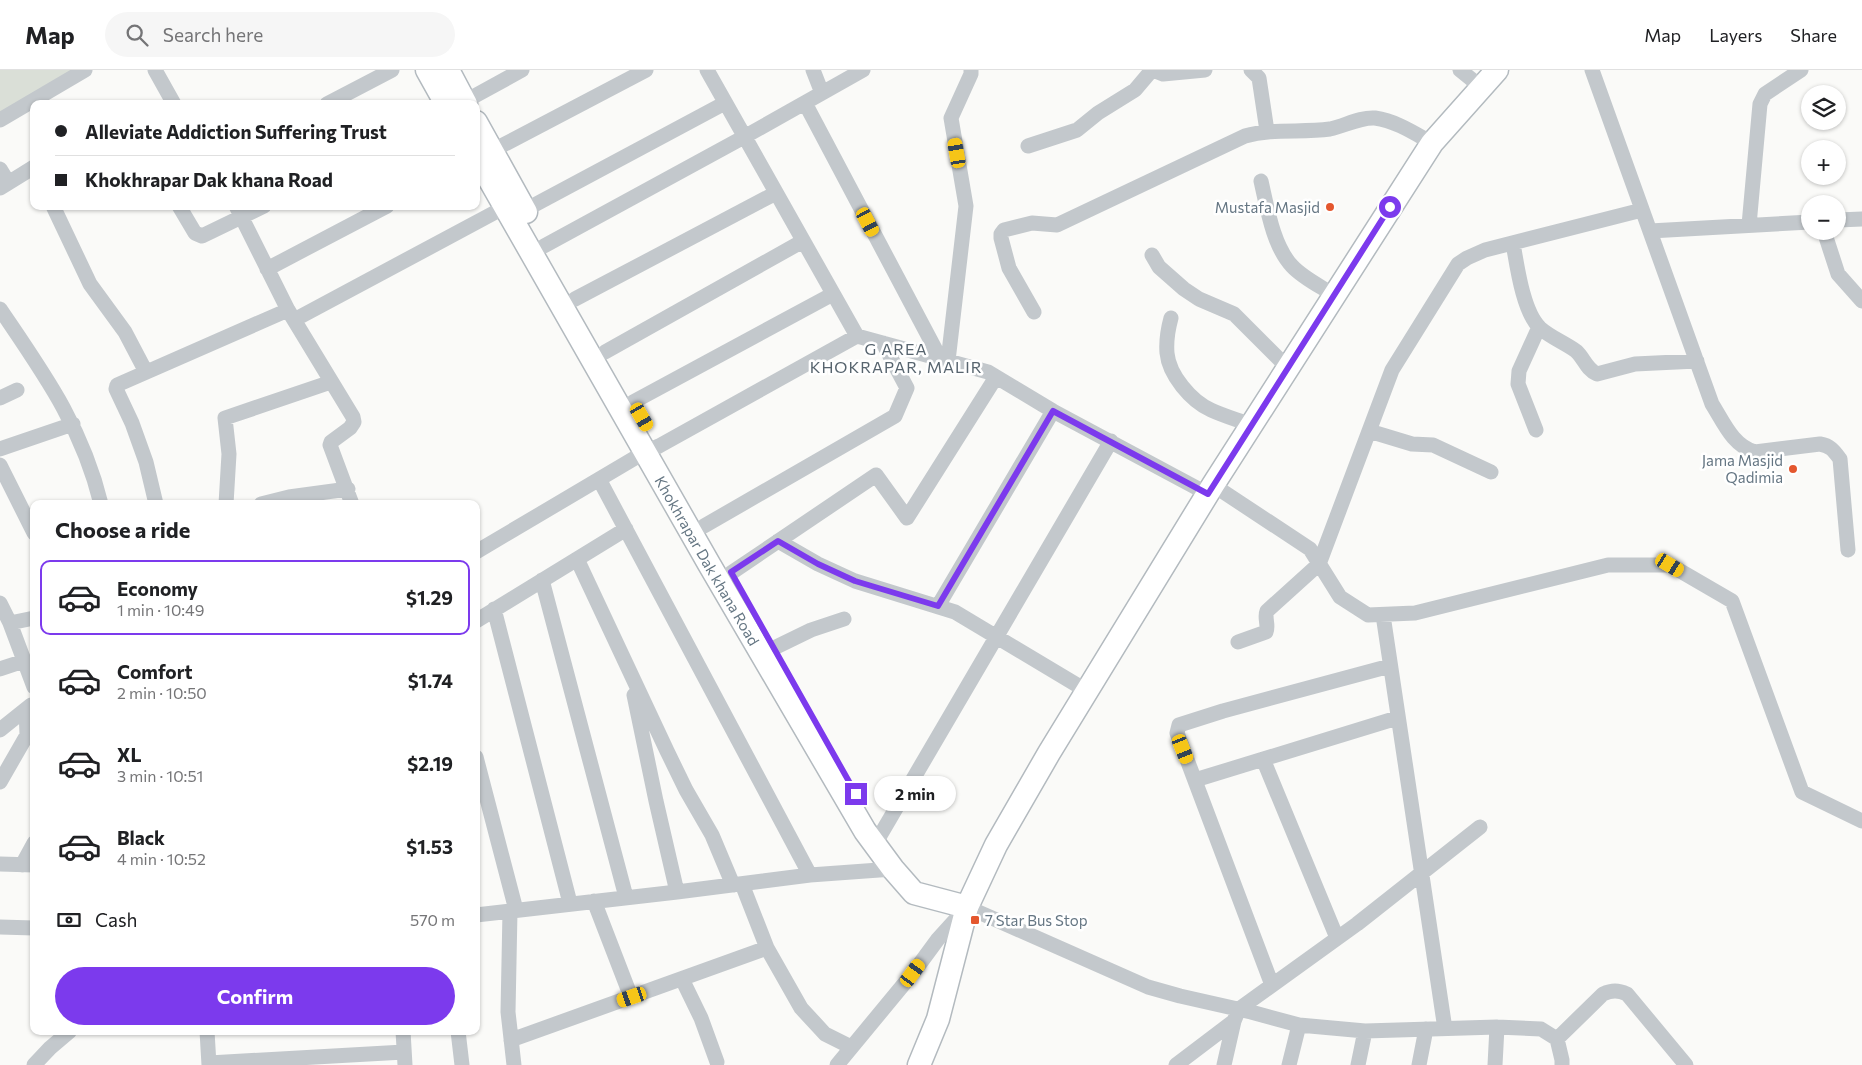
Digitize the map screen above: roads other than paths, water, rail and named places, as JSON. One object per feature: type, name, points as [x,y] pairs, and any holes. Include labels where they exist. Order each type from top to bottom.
[{"type":"street","points":[[34,100],[86,70]]},
{"type":"street","points":[[155,70],[172,100]]},
{"type":"street","points":[[335,100],[392,70]]},
{"type":"street","points":[[427,70],[456,100]]},
{"type":"street","points":[[448,70],[458,100]]},
{"type":"street","points":[[465,100],[522,70]]},
{"type":"street","points":[[481,156],[646,70]]},
{"type":"street","points":[[707,70],[857,336]]},
{"type":"street","points":[[813,70],[822,93]]},
{"type":"street","points":[[544,246],[863,70]]},
{"type":"street","points":[[944,360],[966,206],[951,118],[971,74],[971,70]]},
{"type":"street","points":[[1028,146],[1078,130],[1098,113],[1135,90],[1153,70],[1162,74],[1205,70]]},
{"type":"street","points":[[1251,70],[1259,78],[1267,131]]},
{"type":"street","points":[[1460,70],[1480,87]]},
{"type":"street","points":[[919,1065],[938,1019],[967,907],[996,845],[1211,490],[1432,143],[1497,70]]},
{"type":"street","points":[[1592,70],[1712,404],[1738,444],[1746,450],[1755,452],[1820,444],[1829,446],[1834,450],[1840,460],[1848,550]]},
{"type":"street","points":[[1749,225],[1760,104],[1765,94],[1801,70]]},
{"type":"street","points":[[155,500],[146,462],[116,387],[146,372],[291,315],[515,208],[725,102]]},
{"type":"street","points":[[0,120],[30,103]]},
{"type":"street","points":[[805,103],[944,360]]},
{"type":"street","points":[[1034,312],[1009,268],[1001,238],[1004,230],[1032,223],[1058,225],[1245,136],[1267,131],[1331,129],[1357,120],[1376,118],[1402,126],[1432,143]]},
{"type":"street","name":"Khokhrapar Dak khana Road","points":[[481,156],[515,208],[865,831],[894,869]]},
{"type":"street","points":[[0,169],[4,185],[30,169]]},
{"type":"street","points":[[1261,181],[1280,248],[1286,258],[1293,267],[1334,295]]},
{"type":"street","points":[[575,299],[776,193]]},
{"type":"street","name":"Khokhrapar Dak khana Road","points":[[515,208],[544,246],[575,299],[633,402],[652,449],[704,526],[731,572],[856,794],[894,869]]},
{"type":"street","points":[[55,210],[90,284],[125,332],[146,372]]},
{"type":"street","points":[[182,210],[198,236],[202,236],[239,212],[291,315],[353,417],[354,422],[350,428],[331,442],[330,445],[351,500]]},
{"type":"street","points":[[267,270],[380,210]]},
{"type":"street","points":[[1238,642],[1266,632],[1267,611],[1319,564],[1392,370],[1458,264],[1485,250],[1642,210]]},
{"type":"street","points":[[1846,220],[1862,219]]},
{"type":"street","points":[[1650,230],[1801,222]]},
{"type":"street","points":[[1827,240],[1838,274],[1862,301]]},
{"type":"street","points":[[605,352],[803,241]]},
{"type":"street","points":[[1513,243],[1521,286],[1531,315],[1539,327],[1578,352],[1590,370],[1597,374],[1635,364],[1697,361]]},
{"type":"street","points":[[1152,255],[1159,267],[1184,289],[1210,304],[1234,314],[1288,368]]},
{"type":"street","points":[[633,402],[833,294]]},
{"type":"street","points":[[0,309],[54,388],[73,424],[94,475],[100,500]]},
{"type":"street","points":[[1171,318],[1167,354],[1173,371],[1185,389],[1196,401],[1210,410],[1252,425]]},
{"type":"street","points":[[1536,430],[1518,384],[1518,378],[1519,371],[1539,327]]},
{"type":"street","points":[[480,550],[599,479],[857,336],[988,372],[1053,411],[1211,490],[1310,549],[1340,597],[1368,616],[1415,613],[1608,566],[1670,565],[1732,601],[1802,792],[1862,821]]},
{"type":"street","points":[[704,526],[895,416],[907,388],[883,343]]},
{"type":"street","points":[[731,572],[876,475],[906,518],[996,377]]},
{"type":"street","points":[[226,500],[229,454],[225,418],[332,382]]},
{"type":"street","points":[[0,398],[17,390]]},
{"type":"street","points":[[938,606],[1053,411]]},
{"type":"street","points":[[0,450],[73,424]]},
{"type":"street","points":[[1369,431],[1412,444],[1433,445],[1491,472]]},
{"type":"street","points":[[878,839],[1111,441]]},
{"type":"street","points":[[0,465],[30,526]]},
{"type":"street","points":[[599,479],[810,875]]},
{"type":"street","points":[[280,500],[348,489]]},
{"type":"street","points":[[480,618],[626,529]]},
{"type":"street","points":[[778,541],[818,564],[855,581],[955,612],[1087,692]]},
{"type":"street","points":[[577,559],[686,790],[738,884],[767,948],[801,1008],[825,1034],[851,1048]]},
{"type":"street","points":[[542,580],[626,897]]},
{"type":"street","points":[[0,602],[30,677]]},
{"type":"street","points":[[494,610],[570,903]]},
{"type":"street","points":[[1383,615],[1445,1029]]},
{"type":"street","points":[[10,623],[30,619]]},
{"type":"street","points":[[774,648],[811,630],[844,619]]},
{"type":"street","points":[[0,669],[24,661]]},
{"type":"street","points":[[1272,985],[1177,733],[1179,725],[1223,711],[1390,666]]},
{"type":"street","points":[[628,669],[677,892]]},
{"type":"street","points":[[0,730],[30,706]]},
{"type":"street","points":[[0,782],[27,735],[30,706]]},
{"type":"street","points":[[1195,780],[1397,718]]},
{"type":"street","points":[[1263,759],[1337,938]]},
{"type":"street","points":[[480,774],[513,910],[508,1012],[514,1065]]},
{"type":"street","points":[[1176,1065],[1272,985],[1337,938],[1480,827]]},
{"type":"street","points":[[0,864],[28,865]]},
{"type":"street","points":[[480,914],[810,875],[894,869],[914,893],[967,907],[1148,987],[1236,1015],[1299,1025],[1366,1031],[1540,1029],[1556,1039],[1562,1065]]},
{"type":"street","points":[[594,900],[632,997]]},
{"type":"street","points":[[837,1065],[913,973],[938,939],[967,907]]},
{"type":"street","points":[[0,927],[30,928]]},
{"type":"street","points":[[511,1040],[767,948]]},
{"type":"street","points":[[682,979],[701,1018],[717,1062]]},
{"type":"street","points":[[1556,1039],[1602,994],[1620,991],[1627,994],[1686,1065]]},
{"type":"street","points":[[1224,1065],[1236,1015]]},
{"type":"street","points":[[1289,1065],[1299,1025]]},
{"type":"street","points":[[1496,1065],[1497,1028]]},
{"type":"street","points":[[1419,1065],[1426,1029]]},
{"type":"street","points":[[1358,1065],[1366,1031]]},
{"type":"street","points":[[34,1065],[65,1035]]},
{"type":"street","points":[[207,1035],[209,1064],[404,1058],[403,1035]]},
{"type":"street","points":[[458,1035],[462,1065]]},
{"type":"place","name":"Mustafa Masjid","points":[[1330,207]]},
{"type":"place","name":"Jama Masjid Qadimia","points":[[1793,469]]},
{"type":"place","name":"7 Star Bus Stop","points":[[975,920]]},
{"type":"district","name":"G AREA KHOKRAPAR, MALIR","points":[[896,357]]}]
